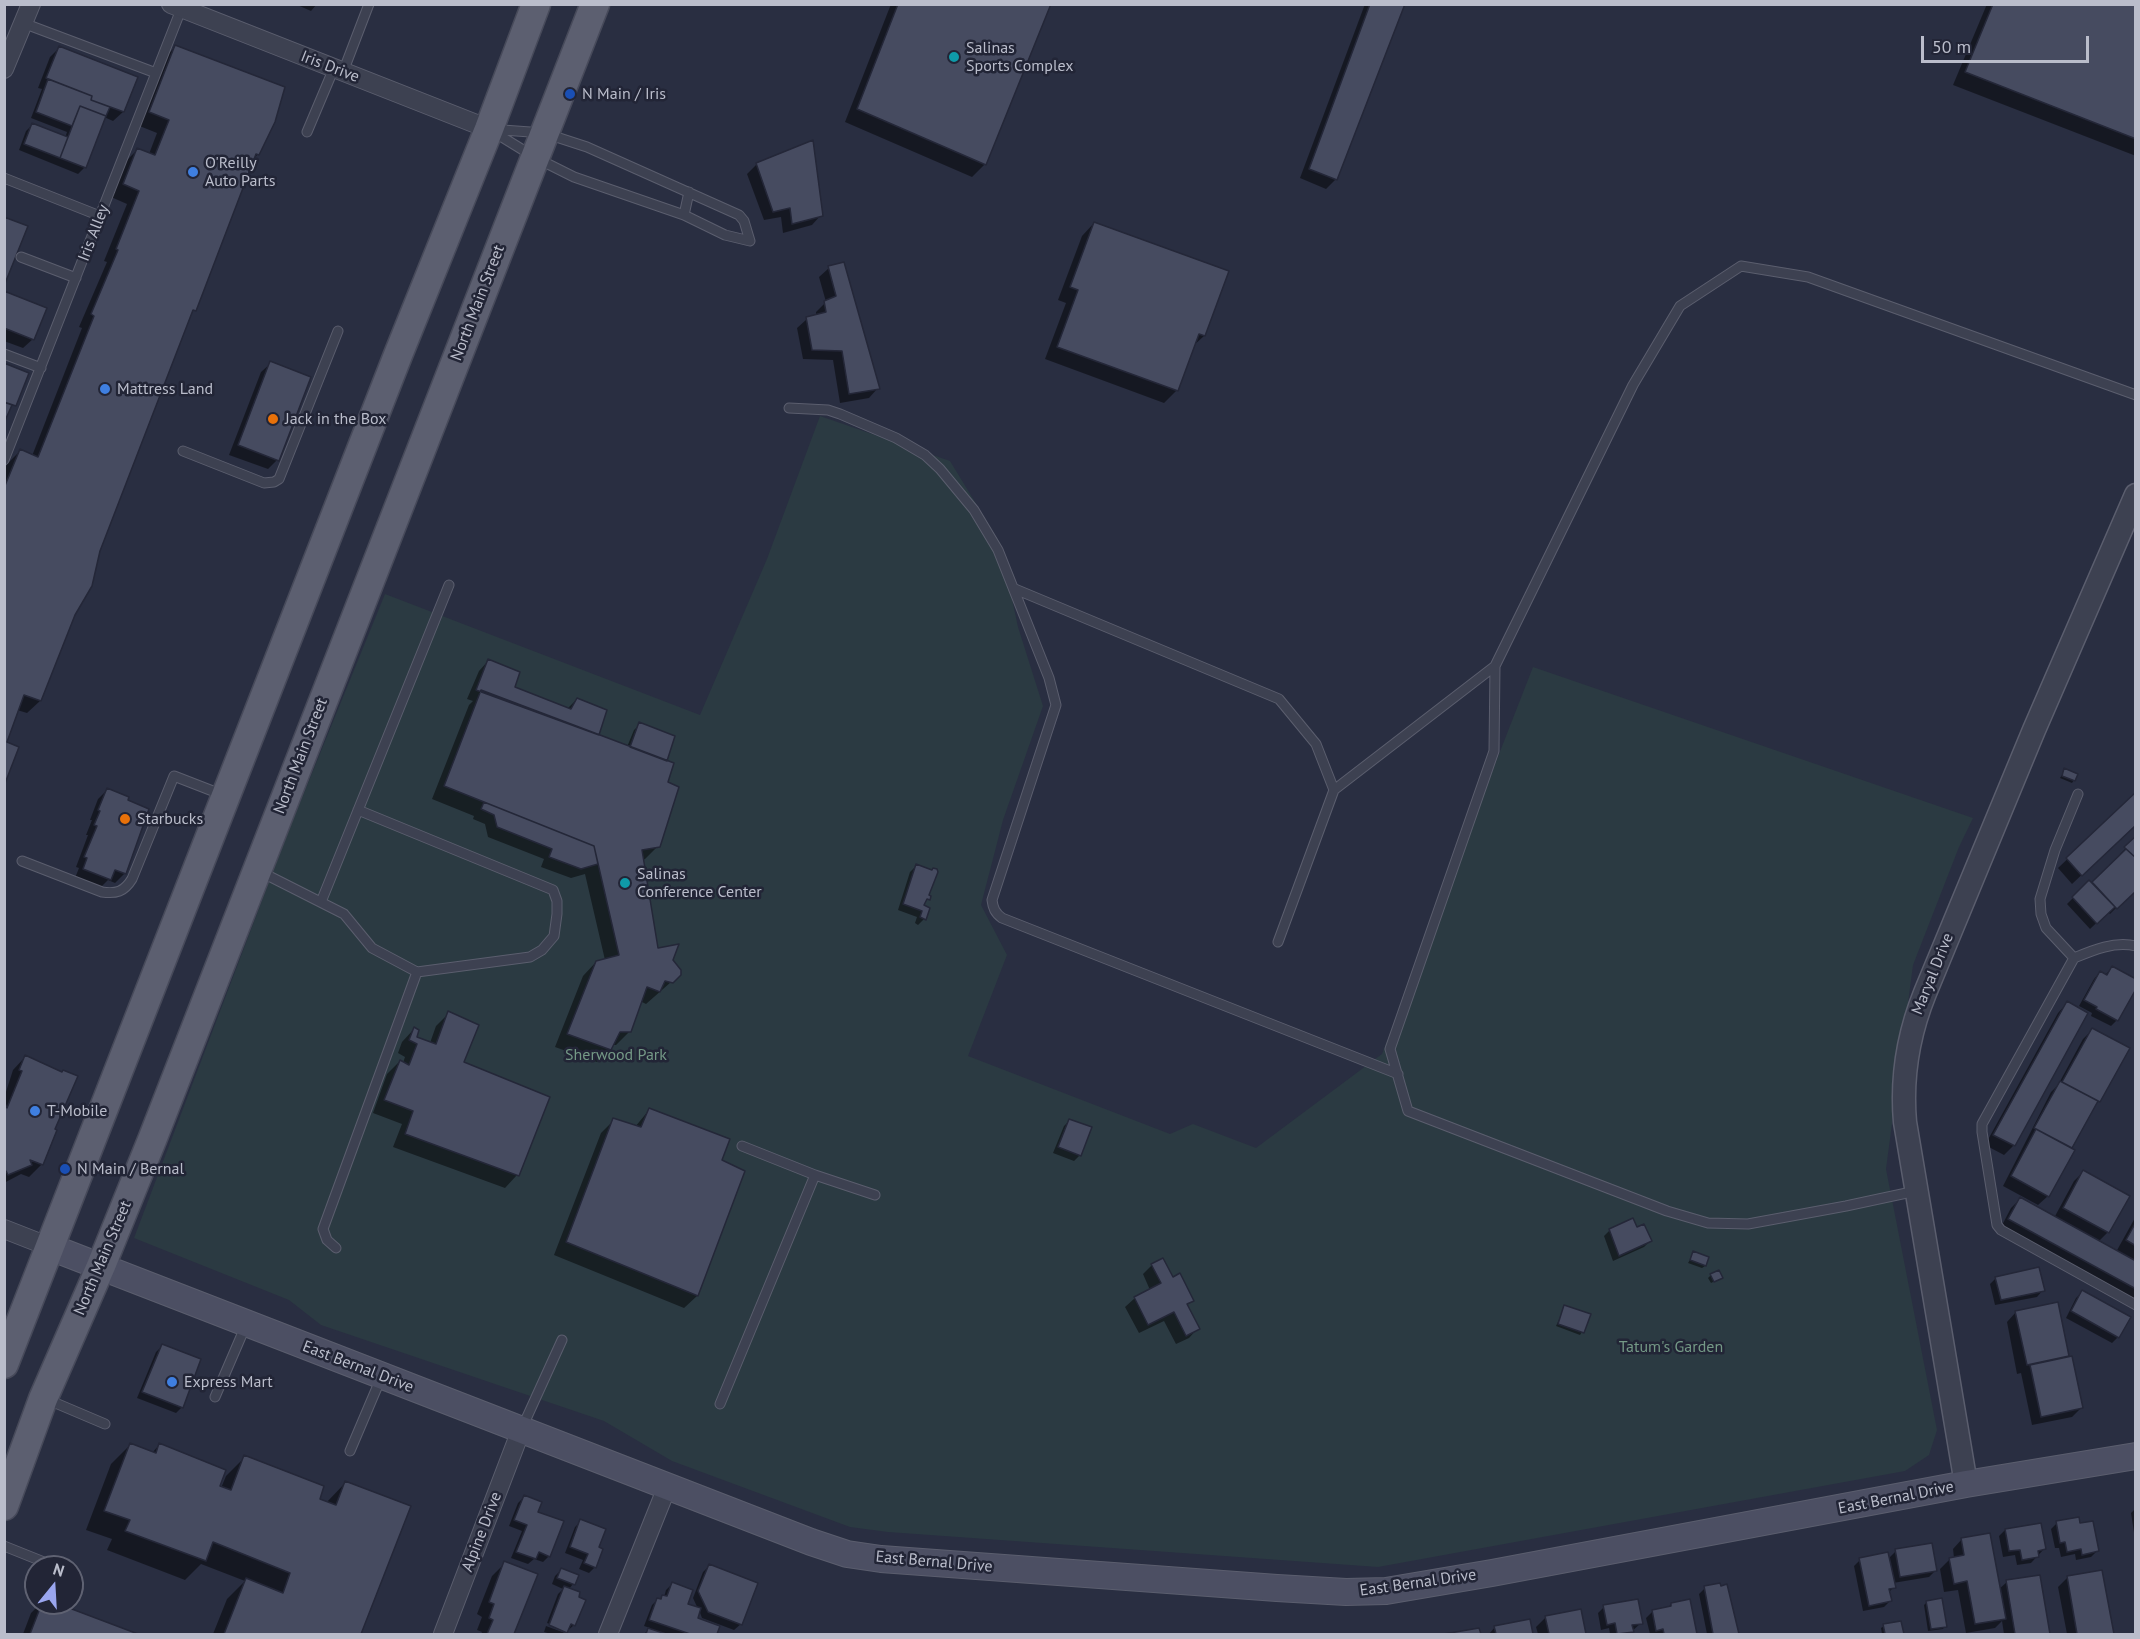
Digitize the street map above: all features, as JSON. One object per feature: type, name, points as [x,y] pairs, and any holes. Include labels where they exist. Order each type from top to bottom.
[{"type":"main road","points":[[4,1364],[536,4]]},
{"type":"main road","name":"North Main Street","points":[[4,1506],[44,1399],[152,1140],[595,4]]},
{"type":"main road","name":"East Bernal Drive","points":[[50,1247],[246,1325],[811,1542],[881,1559],[1346,1592],[1386,1591],[1966,1484],[2136,1456]]},
{"type":"street","points":[[4,69],[31,4]]},
{"type":"street","name":"Iris Drive","points":[[178,6],[489,129]]},
{"type":"street","name":"Maryal Drive","points":[[1966,1484],[1905,1122],[1903,1086],[1906,1054],[1913,1023],[2034,730],[2136,495]]},
{"type":"street","points":[[4,1230],[50,1247]]},
{"type":"street","name":"Alpine Drive","points":[[443,1635],[521,1430]]},
{"type":"street","points":[[608,1635],[668,1486]]},
{"type":"lane","points":[[307,132],[369,4]]},
{"type":"lane","name":"Iris Alley","points":[[4,460],[156,73],[178,6]]},
{"type":"lane","points":[[23,23],[156,73]]},
{"type":"lane","points":[[489,129],[540,146],[574,177],[684,216],[725,235],[750,241],[744,221],[739,215],[587,147],[540,146],[489,129]]},
{"type":"lane","points":[[4,178],[100,216]]},
{"type":"lane","points":[[684,216],[689,192]]},
{"type":"lane","points":[[21,256],[76,278]]},
{"type":"lane","points":[[1916,1191],[1748,1224],[1726,1225],[1699,1221],[1667,1211],[1408,1111],[1390,1049],[1494,751],[1495,666],[1633,385],[1680,306],[1741,266],[1808,277],[2136,395]]},
{"type":"lane","points":[[183,451],[264,483],[279,479],[338,331]]},
{"type":"lane","points":[[4,354],[41,368]]},
{"type":"lane","points":[[789,408],[828,410],[840,414],[896,438],[925,454],[974,510],[998,550],[1015,589],[1049,678],[1056,705],[992,900],[995,912],[1002,918],[1398,1074]]},
{"type":"lane","points":[[321,902],[449,585]]},
{"type":"lane","points":[[1015,589],[1279,699],[1316,744],[1334,790]]},
{"type":"lane","points":[[1278,942],[1334,790],[1495,666]]},
{"type":"lane","points":[[22,861],[102,892],[121,891],[132,879],[174,776],[227,797]]},
{"type":"lane","points":[[2074,958],[2046,928],[2041,914],[2040,899],[2055,850],[2079,794]]},
{"type":"lane","points":[[256,870],[344,914],[372,948],[417,972],[530,957],[542,950],[554,936],[557,901],[553,890],[358,810]]},
{"type":"lane","points":[[2136,946],[2129,944],[2097,948],[2074,958],[1982,1124],[1983,1143],[1997,1225],[2001,1230],[2136,1305]]},
{"type":"lane","points":[[336,1248],[327,1240],[323,1229],[417,972]]},
{"type":"lane","points":[[742,1146],[815,1175],[875,1195]]},
{"type":"lane","points":[[720,1404],[815,1175]]},
{"type":"lane","points":[[215,1397],[246,1325]]},
{"type":"lane","points":[[521,1430],[562,1340]]},
{"type":"lane","points":[[350,1451],[382,1376]]},
{"type":"lane","points":[[44,1399],[105,1424]]},
{"type":"lane","points":[[4,1546],[26,1555]]},
{"type":"green space","name":"Sherwood Park","points":[[820,416],[950,461],[1000,543],[1018,627],[1043,706],[1003,820],[981,905],[1007,955],[968,1056],[1170,1134],[1193,1124],[1256,1148],[1382,1054],[1533,667],[1973,818],[1959,847],[1913,965],[1886,1169],[1937,1430],[1929,1455],[1905,1471],[1378,1567],[888,1532],[850,1527],[672,1461],[604,1421],[321,1325],[289,1300],[134,1238],[288,832],[385,594],[700,715],[767,559]]},
{"type":"building","name":"Salinas Sports Complex","points":[[898,4],[1051,4],[986,165],[857,109]]},
{"type":"building","points":[[1370,4],[1405,4],[1337,180],[1309,169]]},
{"type":"building","points":[[1993,4],[2136,4],[2136,139],[1965,72]]},
{"type":"building","points":[[175,45],[285,87],[275,122],[259,155],[256,154],[196,311],[193,310],[100,551],[92,586],[75,615],[41,701],[24,695],[7,742],[19,747],[4,786],[4,488],[20,449],[38,457],[94,316],[91,314],[118,250],[116,249],[139,191],[123,184],[137,148],[155,155],[169,120],[149,112]]},
{"type":"building","points":[[59,46],[138,77],[124,112],[91,100],[92,96],[46,78]]},
{"type":"building","points":[[48,79],[92,96],[91,100],[110,107],[106,116],[80,106],[72,126],[36,112]]},
{"type":"building","points":[[80,106],[106,116],[86,168],[60,158]]},
{"type":"building","points":[[32,123],[68,137],[60,158],[24,144]]},
{"type":"building","points":[[813,140],[823,216],[792,224],[790,208],[773,212],[756,163]]},
{"type":"building","points":[[4,217],[28,226],[4,286]]},
{"type":"building","points":[[1094,222],[1229,271],[1205,336],[1199,334],[1178,391],[1057,347],[1078,290],[1070,287]]},
{"type":"building","points":[[844,262],[880,389],[849,394],[842,351],[812,350],[806,317],[826,312],[824,301],[836,296],[828,266]]},
{"type":"building","points":[[4,291],[47,308],[34,340],[4,328]]},
{"type":"building","points":[[270,361],[311,377],[279,461],[238,445]]},
{"type":"building","points":[[4,363],[29,373],[16,406],[4,402]]},
{"type":"building","points":[[4,402],[12,405],[4,423]]},
{"type":"building","points":[[488,659],[520,672],[515,687],[571,709],[577,698],[607,710],[599,735],[476,690]]},
{"type":"building","name":"Salinas Conference Center","points":[[481,690],[674,763],[668,782],[679,787],[660,847],[642,850],[658,948],[679,944],[673,960],[681,970],[681,975],[673,983],[665,981],[660,992],[647,987],[631,1032],[620,1032],[611,1050],[567,1034],[596,961],[619,955],[594,846],[444,786]]},
{"type":"building","points":[[639,722],[675,736],[667,761],[630,747]]},
{"type":"building","points":[[2064,768],[2078,774],[2075,781],[2062,776]]},
{"type":"building","points":[[107,788],[149,809],[126,874],[115,870],[111,880],[83,869],[87,858],[84,857],[97,826],[94,825]]},
{"type":"building","points":[[2136,792],[2136,825],[2082,876],[2066,858]]},
{"type":"building","points":[[484,802],[594,846],[598,864],[581,869],[549,857],[552,849],[497,827],[494,815],[481,809]]},
{"type":"building","points":[[2136,836],[2136,858],[2124,847]]},
{"type":"building","points":[[2126,849],[2136,858],[2136,891],[2117,909],[2092,882]]},
{"type":"building","points":[[916,864],[932,870],[937,869],[938,872],[929,895],[930,900],[927,899],[924,905],[930,908],[926,920],[920,917],[922,911],[903,904]]},
{"type":"building","points":[[2089,880],[2115,907],[2097,924],[2072,897]]},
{"type":"building","points":[[2112,966],[2136,979],[2136,989],[2118,1021],[2084,1000],[2100,971],[2107,975]]},
{"type":"building","points":[[2067,1001],[2088,1013],[2015,1146],[1993,1135]]},
{"type":"building","points":[[448,1011],[479,1025],[464,1062],[550,1097],[519,1176],[405,1134],[413,1111],[384,1100],[400,1060],[409,1065],[417,1044],[409,1040],[414,1027],[419,1030],[417,1037],[436,1044]]},
{"type":"building","points":[[2092,1028],[2130,1048],[2100,1102],[2062,1082]]},
{"type":"building","points":[[25,1055],[62,1072],[63,1070],[78,1076],[55,1129],[57,1130],[43,1165],[30,1160],[32,1165],[8,1175],[6,1171],[4,1175],[4,1101],[7,1108],[22,1071],[19,1070]]},
{"type":"building","points":[[2060,1081],[2098,1101],[2072,1148],[2034,1128]]},
{"type":"building","points":[[649,1108],[730,1139],[722,1160],[745,1171],[698,1296],[566,1242],[613,1118],[641,1127]]},
{"type":"building","points":[[1069,1119],[1092,1127],[1081,1156],[1058,1147]]},
{"type":"building","points":[[2036,1129],[2075,1150],[2049,1197],[2011,1176]]},
{"type":"building","points":[[2083,1170],[2130,1196],[2109,1233],[2063,1208]]},
{"type":"building","points":[[2020,1197],[2136,1261],[2136,1289],[2008,1219]]},
{"type":"building","points":[[1633,1218],[1637,1227],[1644,1224],[1652,1241],[1619,1256],[1609,1229]]},
{"type":"building","points":[[2136,1222],[2136,1246],[2126,1240]]},
{"type":"building","points":[[1693,1251],[1709,1257],[1706,1266],[1690,1260]]},
{"type":"building","points":[[1163,1258],[1173,1277],[1180,1273],[1194,1301],[1187,1304],[1200,1329],[1186,1336],[1174,1312],[1148,1325],[1134,1297],[1161,1283],[1151,1264]]},
{"type":"building","points":[[2039,1267],[2045,1291],[2001,1300],[1995,1277]]},
{"type":"building","points":[[1719,1270],[1723,1278],[1714,1282],[1710,1274]]},
{"type":"building","points":[[2082,1290],[2131,1317],[2119,1338],[2071,1311]]},
{"type":"building","points":[[2058,1302],[2069,1356],[2027,1365],[2015,1311]]},
{"type":"building","points":[[1564,1305],[1591,1314],[1584,1333],[1558,1324]]},
{"type":"building","points":[[162,1344],[201,1359],[183,1408],[142,1392]]},
{"type":"building","points":[[2072,1356],[2083,1408],[2041,1417],[2030,1365]]},
{"type":"building","points":[[130,1443],[156,1453],[159,1443],[226,1470],[220,1486],[231,1490],[244,1455],[324,1486],[320,1499],[336,1505],[345,1481],[411,1506],[361,1634],[224,1634],[246,1578],[283,1593],[290,1573],[213,1542],[206,1561],[125,1531],[130,1520],[104,1511]]},
{"type":"building","points":[[524,1495],[542,1502],[538,1512],[564,1521],[550,1557],[539,1552],[536,1559],[516,1552],[527,1525],[514,1520]]},
{"type":"building","points":[[2079,1517],[2080,1523],[2093,1521],[2099,1551],[2082,1555],[2081,1549],[2067,1552],[2065,1542],[2060,1543],[2056,1521]]},
{"type":"building","points":[[580,1519],[606,1529],[599,1547],[603,1549],[596,1568],[584,1563],[588,1554],[570,1547]]},
{"type":"building","points":[[2041,1523],[2046,1549],[2038,1551],[2039,1557],[2022,1560],[2020,1550],[2009,1551],[2005,1529]]},
{"type":"building","points":[[1990,1533],[2006,1619],[1975,1624],[1967,1581],[1954,1584],[1949,1558],[1964,1555],[1961,1538]]},
{"type":"building","points":[[1932,1543],[1937,1571],[1900,1577],[1895,1549]]},
{"type":"building","points":[[1888,1552],[1896,1588],[1889,1589],[1892,1601],[1869,1606],[1859,1558]]},
{"type":"building","points":[[504,1561],[538,1574],[514,1634],[487,1634],[493,1620],[489,1618],[494,1604],[489,1602]]},
{"type":"building","points":[[709,1564],[758,1583],[742,1625],[708,1612],[698,1591]]},
{"type":"building","points":[[561,1568],[579,1575],[575,1585],[557,1578]]},
{"type":"building","points":[[2102,1570],[2114,1634],[2077,1634],[2067,1576]]},
{"type":"building","points":[[2040,1575],[2050,1634],[2015,1634],[2006,1580]]},
{"type":"building","points":[[672,1582],[693,1590],[688,1604],[701,1608],[698,1618],[720,1626],[717,1634],[690,1634],[649,1620],[657,1598],[661,1599],[662,1595],[667,1596]]},
{"type":"building","points":[[1720,1583],[1721,1586],[1727,1584],[1739,1634],[1713,1634],[1704,1586]]},
{"type":"building","points":[[564,1586],[580,1592],[579,1597],[586,1600],[575,1626],[571,1624],[567,1633],[549,1625]]},
{"type":"building","points":[[1942,1598],[1947,1627],[1931,1629],[1926,1601]]},
{"type":"building","points":[[1638,1599],[1643,1624],[1632,1625],[1634,1632],[1617,1634],[1615,1623],[1607,1625],[1603,1605]]},
{"type":"building","points":[[1690,1599],[1697,1634],[1664,1634],[1663,1629],[1656,1631],[1652,1610]]},
{"type":"building","points":[[1581,1609],[1586,1634],[1549,1634],[1545,1616]]},
{"type":"building","points":[[84,1614],[138,1634],[30,1634],[37,1615]]},
{"type":"building","points":[[1530,1619],[1533,1634],[1496,1634],[1494,1626]]},
{"type":"building","points":[[1901,1621],[1904,1634],[1885,1634],[1883,1624]]},
{"type":"building","points":[[648,1628],[666,1634],[646,1634]]},
{"type":"building","points":[[1479,1628],[1481,1634],[1444,1634]]},
{"type":"place","name":"Salinas Sports Complex","points":[[954,57]]},
{"type":"place","name":"N Main / Iris","points":[[570,94]]},
{"type":"place","name":"O'Reilly Auto Parts","points":[[193,172]]},
{"type":"place","name":"Mattress Land","points":[[105,389]]},
{"type":"place","name":"Jack in the Box","points":[[273,419]]},
{"type":"place","name":"Starbucks","points":[[125,819]]},
{"type":"place","name":"Salinas Conference Center","points":[[625,883]]},
{"type":"place","name":"T-Mobile","points":[[35,1111]]},
{"type":"place","name":"N Main / Bernal","points":[[65,1169]]},
{"type":"place","name":"Express Mart","points":[[172,1382]]},
{"type":"park label","name":"Tatum's Garden","points":[[1671,1347]]}]
